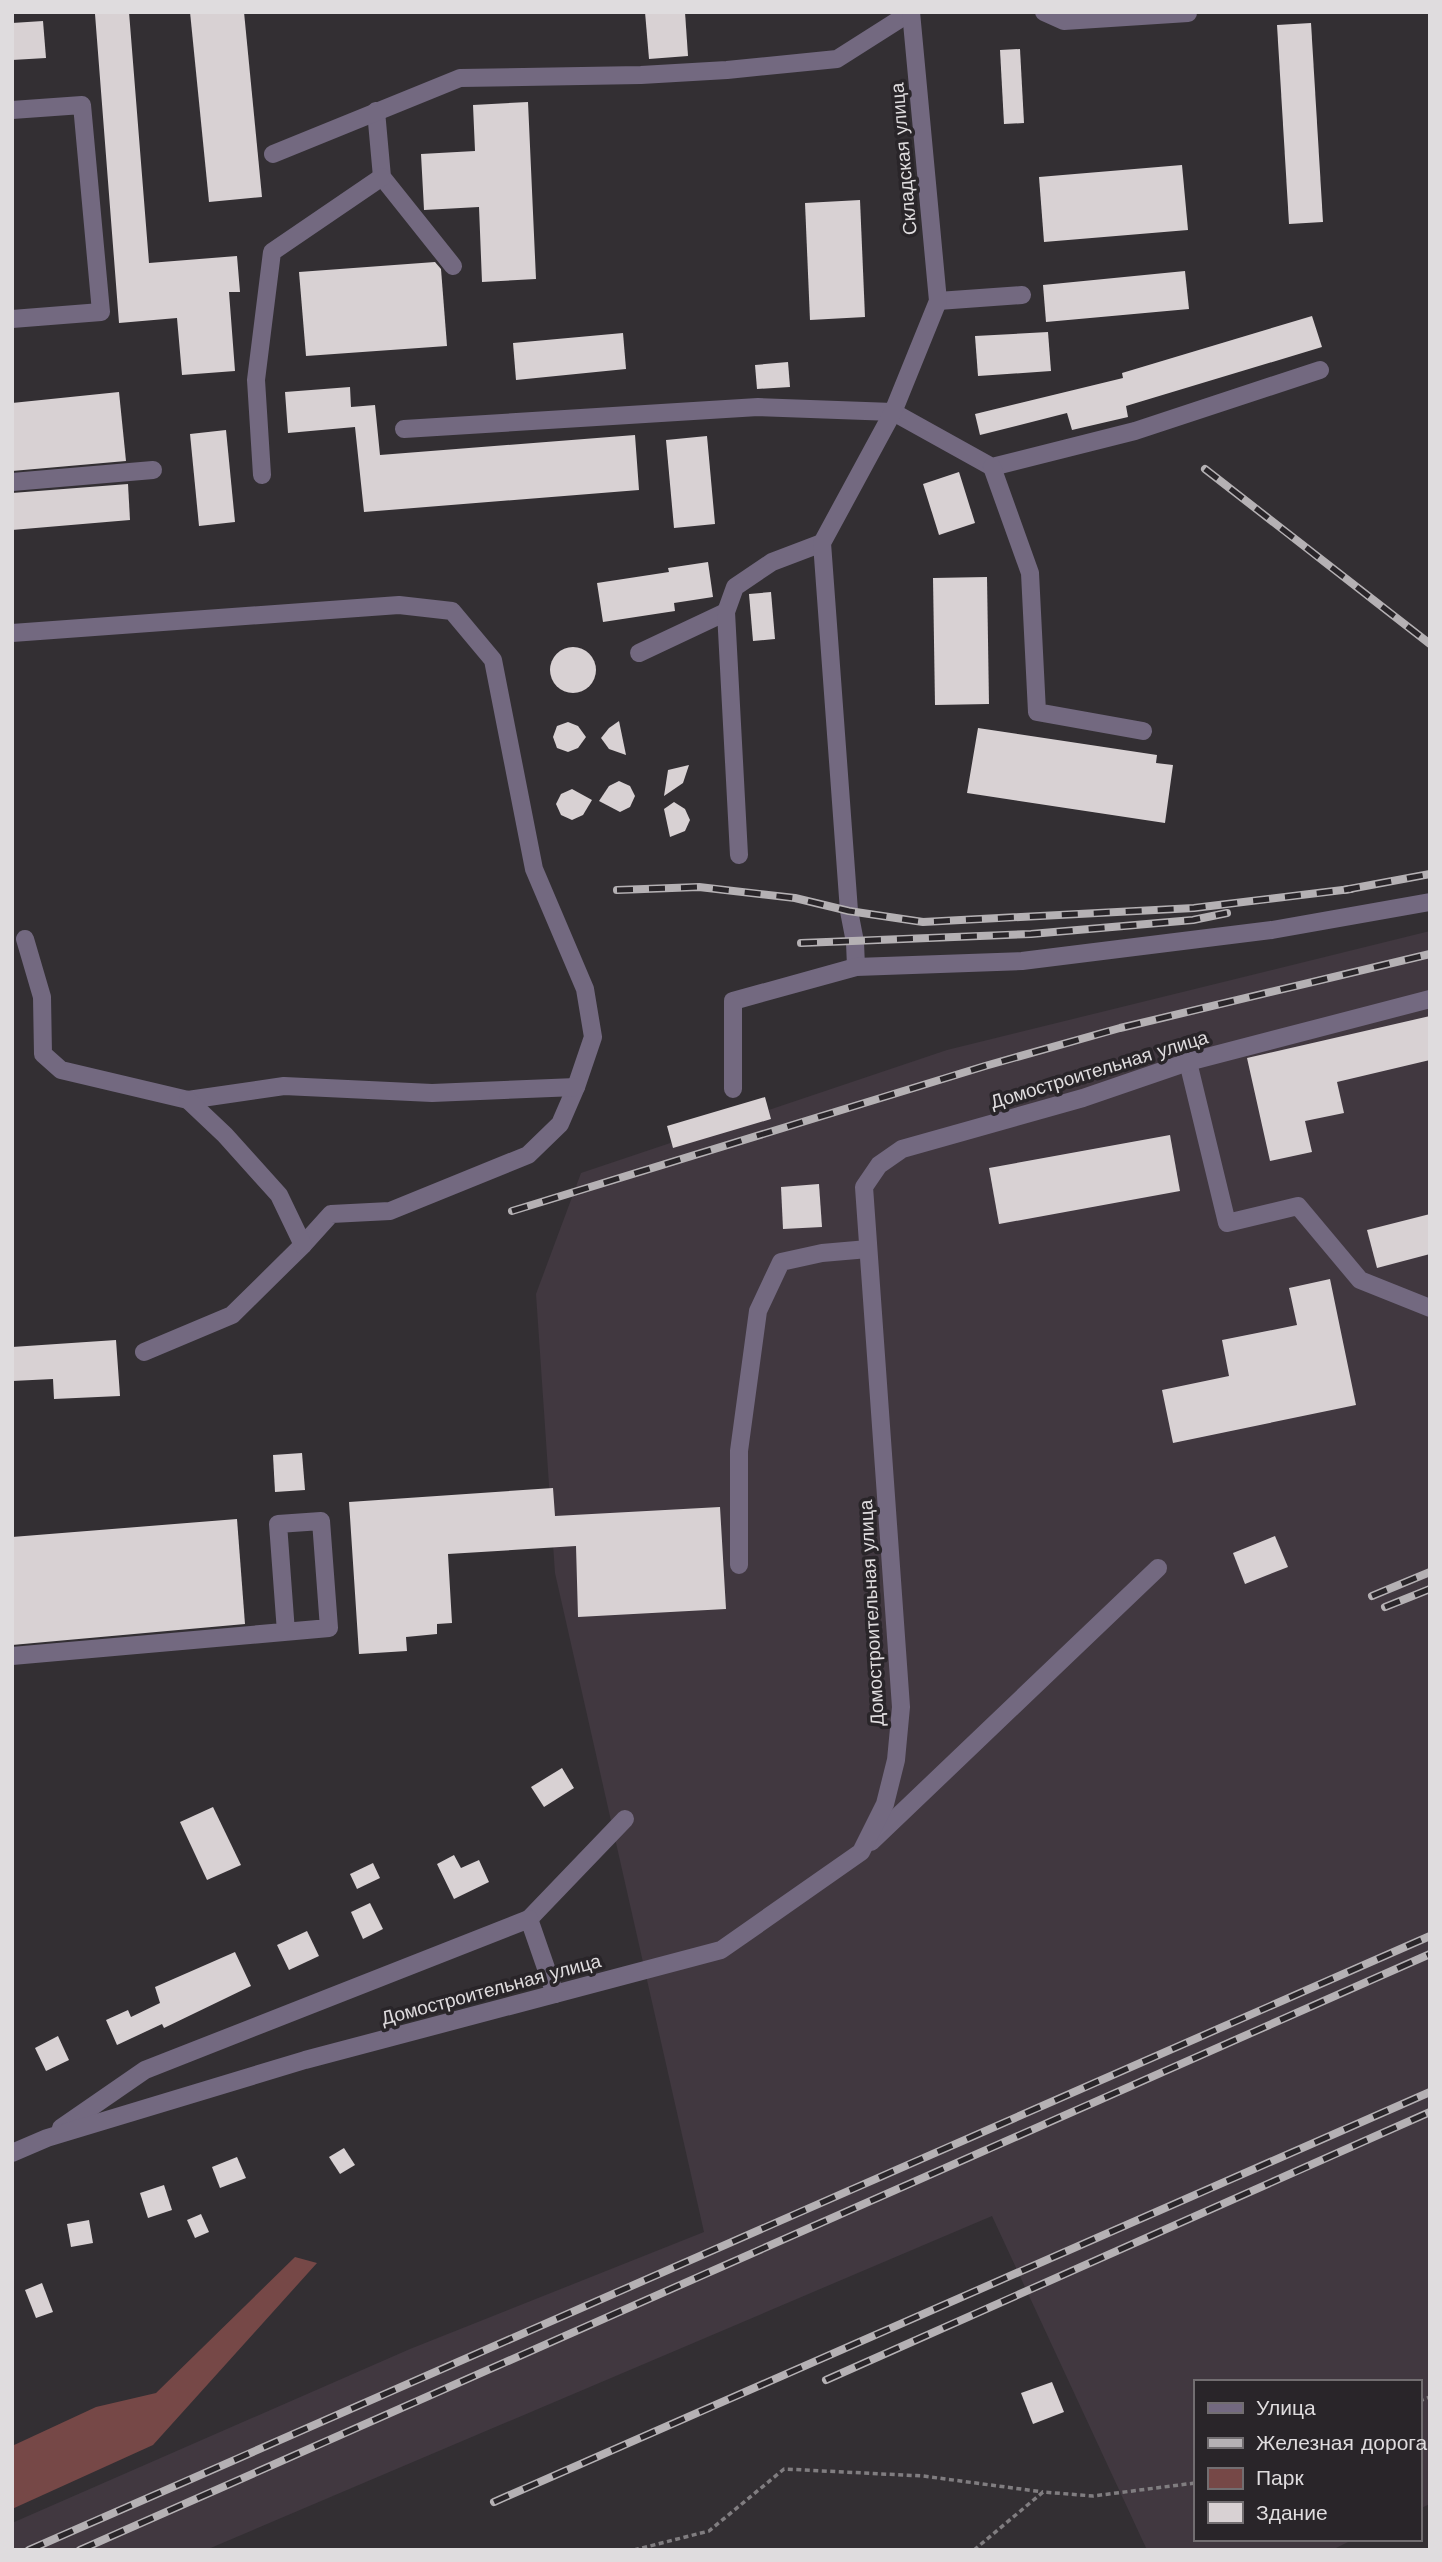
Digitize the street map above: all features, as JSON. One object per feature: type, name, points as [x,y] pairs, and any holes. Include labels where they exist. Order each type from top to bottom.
[{"type":"street","points":[[272,154],[460,78],[653,74],[837,59],[911,12]]},
{"type":"street","name":"Складская улица","points":[[911,12],[937,302]]},
{"type":"street","points":[[1044,12],[1064,21],[1188,13]]},
{"type":"street","points":[[12,110],[82,105],[101,312],[12,319]]},
{"type":"street","points":[[376,111],[382,177],[453,266]]},
{"type":"street","points":[[262,475],[256,380],[272,252],[382,177]]},
{"type":"street","points":[[856,967],[855,942],[849,911],[822,543],[893,412],[937,302],[1022,295]]},
{"type":"street","points":[[992,467],[1135,431],[1320,370]]},
{"type":"street","points":[[404,429],[758,407],[893,412],[992,467],[1030,573],[1037,712],[1143,731]]},
{"type":"street","points":[[12,482],[153,470]]},
{"type":"street","points":[[739,855],[726,612],[735,587],[772,562],[822,543]]},
{"type":"street","points":[[12,633],[399,605],[452,611],[493,660],[534,869],[585,989],[593,1037],[576,1087],[560,1124],[528,1155],[390,1211],[331,1214],[232,1315],[144,1352]]},
{"type":"street","points":[[639,653],[726,612]]},
{"type":"street","points":[[733,1089],[733,1001],[856,967],[1022,961],[1272,930],[1430,902]]},
{"type":"street","points":[[25,939],[42,997],[43,1054],[61,1070],[188,1100],[284,1087],[432,1093],[576,1087]]},
{"type":"street","name":"Домостроительная улица","points":[[12,2153],[47,2138],[305,2060],[722,1950],[861,1852],[885,1804],[896,1760],[901,1707],[864,1187],[879,1165],[902,1149],[1083,1098],[1188,1062],[1430,999]]},
{"type":"street","points":[[1188,1062],[1227,1223],[1298,1206],[1360,1280],[1430,1308]]},
{"type":"street","points":[[188,1100],[225,1135],[279,1195],[303,1245]]},
{"type":"street","points":[[738,1565],[739,1451],[758,1311],[781,1262],[822,1253],[868,1249]]},
{"type":"street","points":[[12,1656],[286,1632],[329,1628],[321,1521],[278,1524],[286,1632]]},
{"type":"street","points":[[861,1852],[1158,1568]]},
{"type":"street","points":[[47,2138],[145,2070],[529,1919],[625,1819]]},
{"type":"street","points":[[529,1919],[555,1994]]},
{"type":"path","points":[[634,2550],[709,2531],[784,2469],[923,2476],[1093,2496],[1194,2483]]},
{"type":"path","points":[[974,2550],[1043,2492]]},
{"type":"shaded area","points":[[1430,931],[1430,2504],[1421,2508],[1421,2380],[1194,2380],[1194,2541],[1350,2541],[1332,2550],[1147,2550],[992,2216],[206,2550],[12,2550],[12,2523],[410,2349],[704,2232],[555,1573],[536,1294],[581,1173],[947,1050]]},
{"type":"green space","points":[[295,2257],[317,2263],[153,2445],[12,2509],[12,2446],[96,2407],[156,2393]]},
{"type":"building","points":[[129,12],[149,263],[237,256],[240,292],[229,292],[235,371],[182,375],[177,318],[119,323],[95,14]]},
{"type":"building","points":[[190,12],[244,12],[262,197],[209,202]]},
{"type":"building","points":[[645,12],[685,12],[688,56],[649,59]]},
{"type":"building","points":[[43,21],[46,58],[12,60],[12,23]]},
{"type":"building","points":[[1311,23],[1323,222],[1289,224],[1277,25]]},
{"type":"building","points":[[1020,49],[1024,123],[1004,124],[1000,50]]},
{"type":"building","points":[[528,102],[536,279],[482,282],[479,207],[424,210],[421,154],[475,151],[473,105]]},
{"type":"building","points":[[1182,165],[1188,230],[1044,242],[1039,177]]},
{"type":"building","points":[[860,200],[865,317],[810,320],[805,203]]},
{"type":"building","points":[[435,262],[441,269],[447,346],[306,356],[299,272]]},
{"type":"building","points":[[1185,271],[1189,309],[1046,322],[1043,285]]},
{"type":"building","points":[[1312,316],[1322,347],[1126,406],[1128,417],[1072,430],[1067,413],[980,435],[975,414],[1123,378],[1122,373]]},
{"type":"building","points":[[1048,332],[1051,371],[978,376],[975,336]]},
{"type":"building","points":[[623,333],[626,369],[516,380],[513,343]]},
{"type":"building","points":[[788,362],[790,387],[757,389],[755,365]]},
{"type":"building","points":[[350,387],[351,407],[375,405],[380,455],[635,435],[639,490],[364,512],[355,427],[288,433],[285,392]]},
{"type":"building","points":[[119,392],[126,461],[12,471],[12,403]]},
{"type":"building","points":[[226,430],[235,522],[199,526],[190,434]]},
{"type":"building","points":[[707,436],[715,524],[674,528],[666,440]]},
{"type":"building","points":[[959,472],[975,523],[939,535],[923,484]]},
{"type":"building","points":[[128,484],[130,520],[12,530],[12,493]]},
{"type":"building","points":[[708,562],[713,597],[674,603],[675,611],[603,622],[597,583],[669,572],[668,568]]},
{"type":"building","points":[[987,577],[989,704],[935,705],[933,578]]},
{"type":"building","points":[[771,592],[775,639],[753,641],[749,594]]},
{"type":"building","points":[[573,647],[589,654],[596,670],[589,686],[573,693],[557,686],[550,670],[557,654]]},
{"type":"building","points":[[619,721],[626,755],[609,749],[601,738]]},
{"type":"building","points":[[568,722],[578,726],[586,737],[578,748],[568,752],[557,748],[553,737],[557,726]]},
{"type":"building","points":[[978,728],[1157,755],[1156,763],[1173,765],[1165,823],[967,793]]},
{"type":"building","points":[[689,765],[683,783],[664,796],[668,770]]},
{"type":"building","points":[[619,781],[630,786],[635,796],[630,807],[620,812],[599,801],[609,786]]},
{"type":"building","points":[[572,789],[592,800],[583,815],[572,820],[561,815],[556,804],[561,794]]},
{"type":"building","points":[[674,802],[685,809],[690,820],[685,831],[670,837],[664,809]]},
{"type":"building","points":[[1430,1016],[1430,1060],[1337,1082],[1344,1113],[1305,1121],[1312,1152],[1270,1161],[1247,1058]]},
{"type":"building","points":[[765,1097],[771,1119],[673,1148],[667,1126]]},
{"type":"building","points":[[1170,1135],[1180,1191],[999,1224],[989,1168]]},
{"type":"building","points":[[819,1184],[822,1227],[783,1229],[781,1187]]},
{"type":"building","points":[[1430,1214],[1430,1254],[1377,1268],[1367,1230]]},
{"type":"building","points":[[1330,1279],[1356,1405],[1173,1443],[1162,1390],[1229,1376],[1222,1340],[1297,1325],[1289,1288]]},
{"type":"building","points":[[116,1340],[120,1396],[54,1399],[53,1379],[12,1381],[12,1347]]},
{"type":"building","points":[[302,1453],[305,1490],[275,1492],[273,1455]]},
{"type":"building","points":[[553,1488],[555,1516],[720,1507],[726,1609],[578,1617],[576,1546],[448,1554],[452,1623],[437,1624],[437,1634],[406,1637],[407,1651],[359,1654],[349,1502]]},
{"type":"building","points":[[237,1519],[245,1624],[12,1645],[12,1537]]},
{"type":"building","points":[[1275,1536],[1288,1567],[1245,1584],[1233,1553]]},
{"type":"building","points":[[562,1768],[574,1788],[544,1807],[531,1787]]},
{"type":"building","points":[[213,1807],[241,1865],[207,1880],[180,1822]]},
{"type":"building","points":[[454,1855],[461,1868],[479,1860],[489,1882],[454,1899],[437,1864]]},
{"type":"building","points":[[373,1863],[380,1878],[357,1889],[350,1874]]},
{"type":"building","points":[[370,1903],[383,1929],[363,1939],[351,1912]]},
{"type":"building","points":[[307,1931],[319,1956],[289,1970],[277,1945]]},
{"type":"building","points":[[235,1952],[251,1986],[164,2028],[162,2024],[117,2045],[106,2020],[128,2010],[131,2017],[160,2003],[155,1987]]},
{"type":"building","points":[[58,2036],[69,2060],[46,2071],[35,2048]]},
{"type":"building","points":[[344,2148],[355,2165],[340,2174],[329,2157]]},
{"type":"building","points":[[237,2157],[246,2178],[220,2188],[212,2167]]},
{"type":"building","points":[[164,2185],[172,2210],[148,2218],[140,2193]]},
{"type":"building","points":[[201,2214],[209,2232],[195,2238],[187,2220]]},
{"type":"building","points":[[89,2220],[93,2243],[71,2247],[67,2224]]},
{"type":"building","points":[[42,2283],[53,2312],[36,2318],[25,2290]]},
{"type":"building","points":[[1052,2382],[1064,2412],[1033,2424],[1021,2393]]},
{"type":"railway","points":[[1205,469],[1430,644]]},
{"type":"railway","points":[[1344,890],[1430,874]]},
{"type":"railway","points":[[617,890],[699,887],[795,898],[849,911],[923,922],[1194,908],[1351,889]]},
{"type":"railway","points":[[801,943],[1031,934],[1193,920],[1227,913]]},
{"type":"railway","points":[[512,1211],[985,1066],[1120,1028],[1430,954]]},
{"type":"railway","points":[[1372,1596],[1430,1572]]},
{"type":"railway","points":[[1385,1607],[1430,1589]]},
{"type":"railway","points":[[29,2550],[1430,1936]]},
{"type":"railway","points":[[80,2550],[1430,1954]]},
{"type":"railway","points":[[494,2502],[1430,2092]]},
{"type":"railway","points":[[826,2380],[1430,2112]]}]
